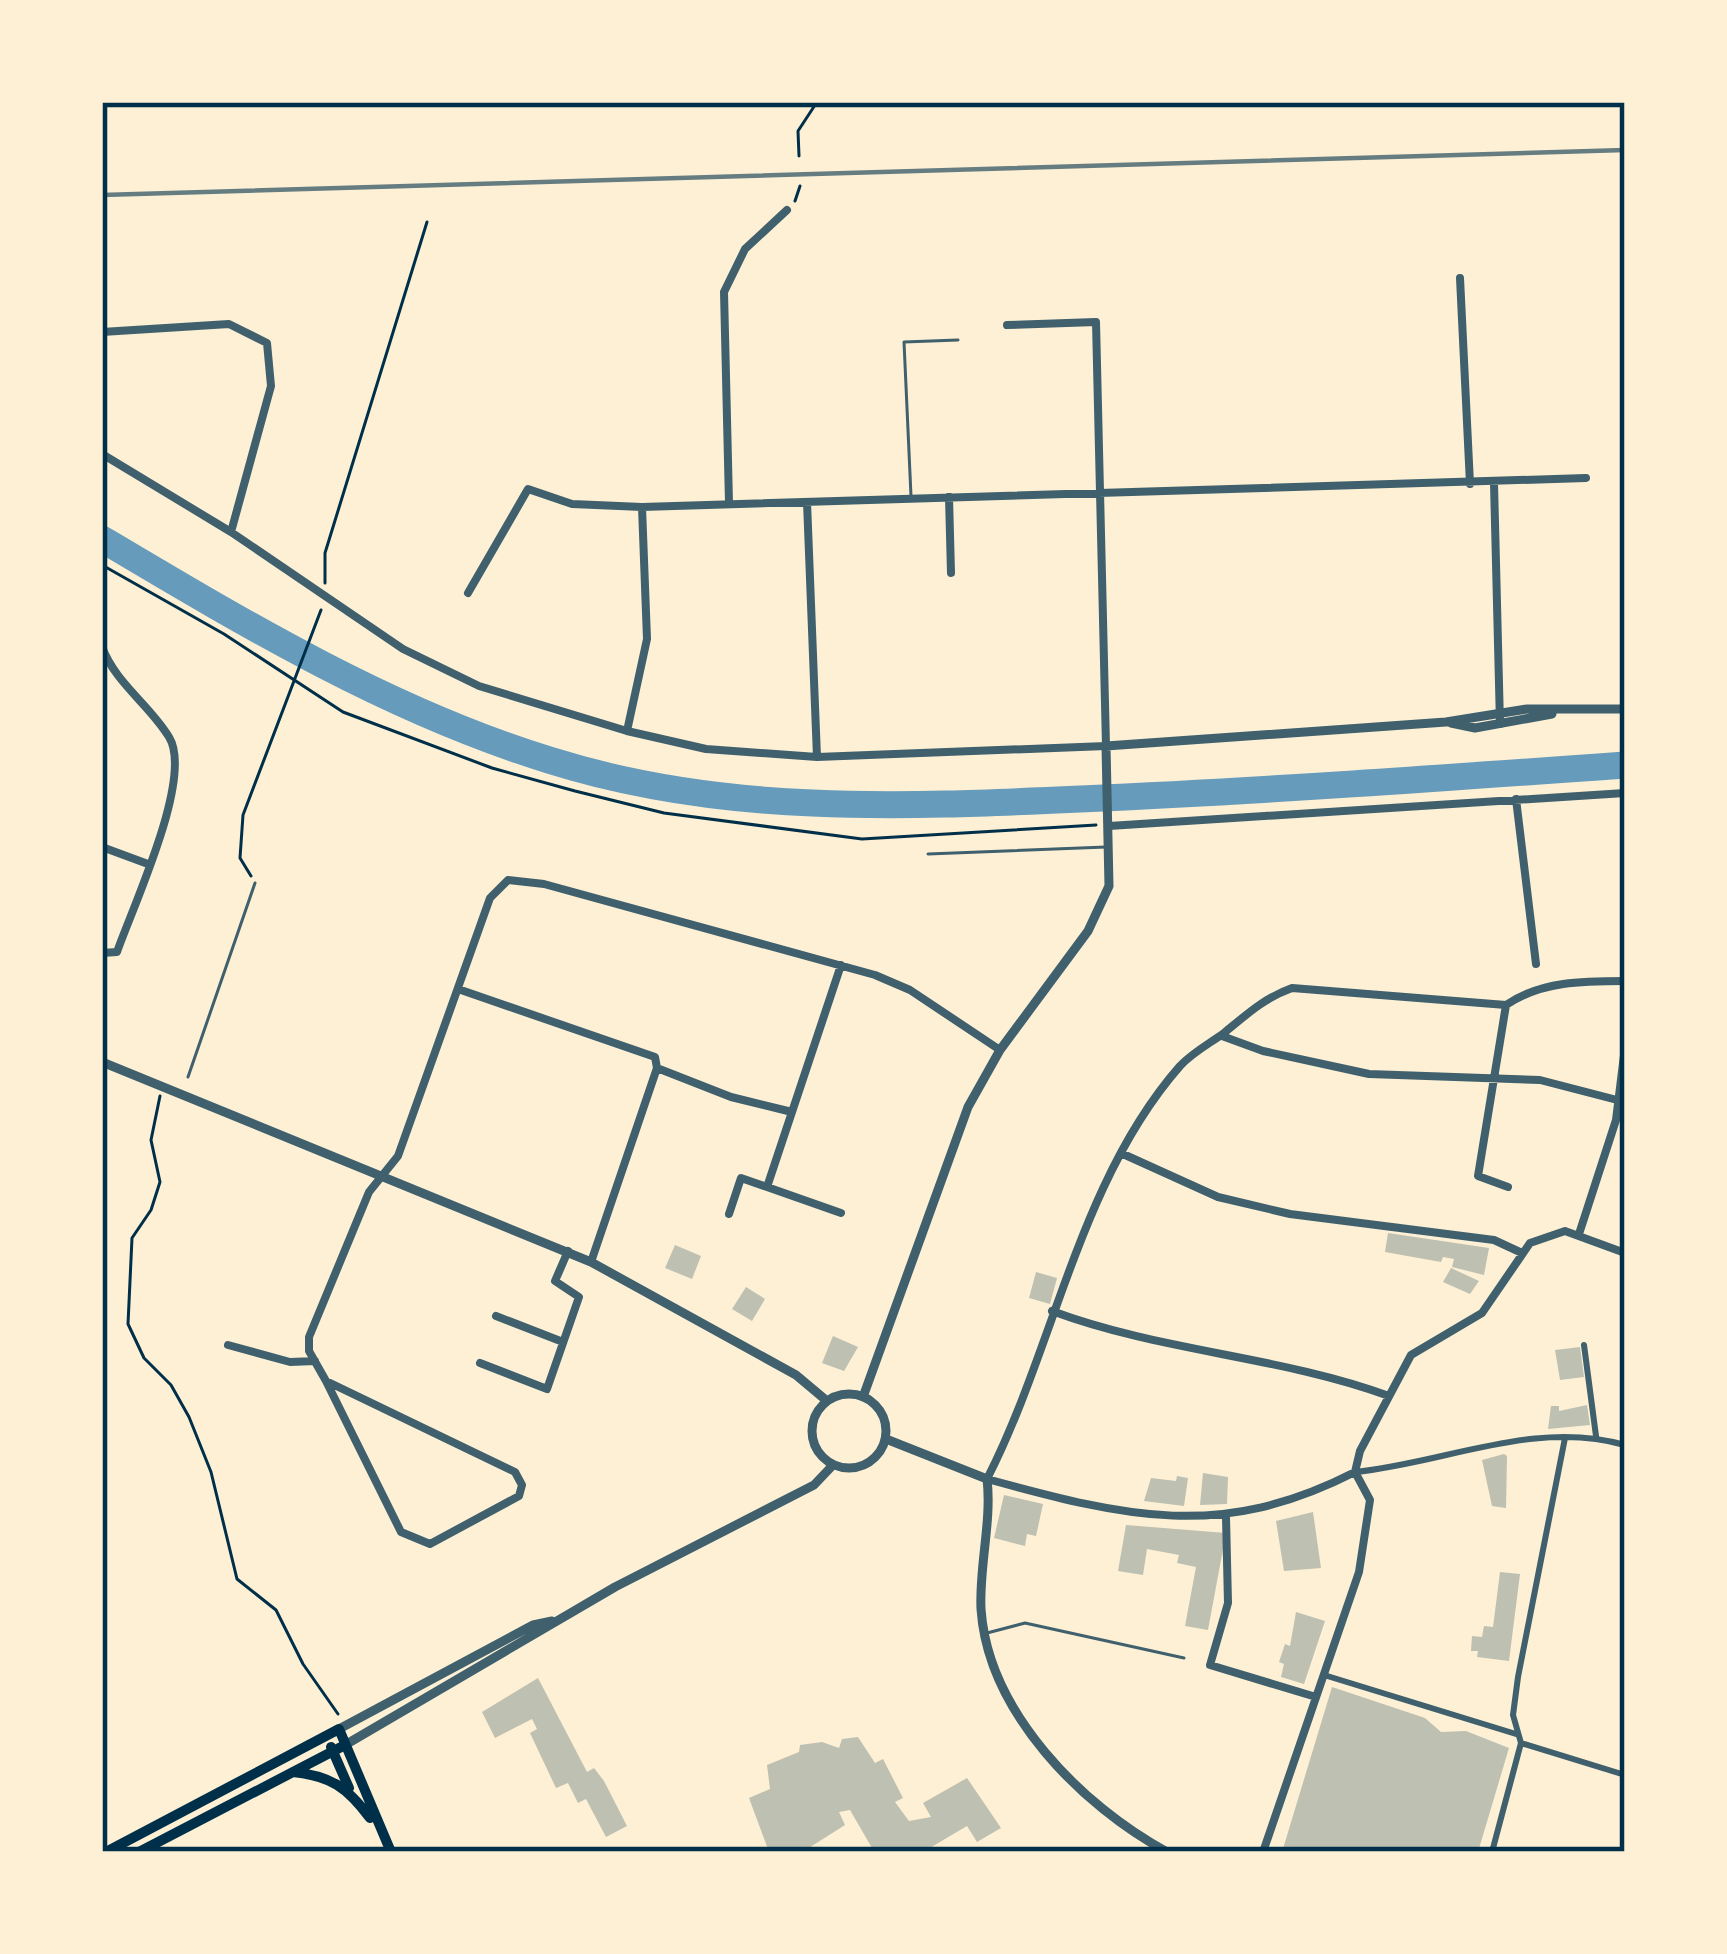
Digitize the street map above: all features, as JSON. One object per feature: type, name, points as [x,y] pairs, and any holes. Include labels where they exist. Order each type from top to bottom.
[{"type":"main road","points":[[106,1852],[342,1727],[391,1852]]},
{"type":"main road","points":[[325,1735],[349,1788],[382,1834]]},
{"type":"main road","points":[[139,1852],[345,1744]]},
{"type":"main road","points":[[290,1772],[323,1775],[349,1788]]},
{"type":"street","points":[[729,503],[724,292],[745,249],[788,210]]},
{"type":"street","points":[[1460,278],[1470,484]]},
{"type":"street","points":[[863,1396],[968,1107],[1000,1050],[1100,910],[1109,886],[1096,322],[1007,325]]},
{"type":"street","points":[[102,332],[229,324],[267,344],[272,386],[231,532]]},
{"type":"street","points":[[102,454],[231,532],[403,649],[479,686],[627,731],[706,749],[817,757],[1106,746],[1446,722],[1475,728],[1500,718],[1625,709]]},
{"type":"street","points":[[468,593],[528,489],[572,504],[642,507],[1586,478]]},
{"type":"street","points":[[1495,483],[1500,718]]},
{"type":"street","points":[[949,497],[950,573]]},
{"type":"street","points":[[807,502],[817,757]]},
{"type":"street","points":[[627,731],[647,639],[642,507]]},
{"type":"street","points":[[102,647],[125,688],[169,736],[175,752],[174,786],[117,952],[102,953]]},
{"type":"street","points":[[1109,826],[1625,793]]},
{"type":"street","points":[[1516,799],[1536,964]]},
{"type":"street","points":[[102,847],[148,864]]},
{"type":"street","points":[[326,1381],[502,1464],[521,1479],[519,1496],[430,1544],[400,1532],[315,1361],[309,1337],[370,1192],[398,1156],[498,886],[518,878],[842,965],[910,990],[1000,1050]]},
{"type":"street","points":[[767,1187],[842,965]]},
{"type":"street","points":[[1167,1852],[1120,1823],[1067,1777],[1010,1696],[986,1634],[981,1582],[987,1479],[1052,1311],[1123,1154],[1150,1104],[1172,1076],[1269,996],[1292,988],[1506,1005],[1525,992],[1552,986],[1625,981]]},
{"type":"street","points":[[458,989],[655,1057],[657,1069],[591,1262]]},
{"type":"street","points":[[1506,1005],[1478,1176],[1508,1187]]},
{"type":"street","points":[[1221,1035],[1314,1064],[1419,1078],[1540,1080],[1621,1101]]},
{"type":"street","points":[[1579,1234],[1621,1101],[1625,1047]]},
{"type":"street","points":[[102,1062],[568,1251],[776,1363],[827,1401]]},
{"type":"street","points":[[657,1069],[793,1112]]},
{"type":"street","points":[[1123,1154],[1218,1198],[1290,1214],[1495,1238],[1522,1253]]},
{"type":"street","points":[[729,1214],[741,1178],[841,1213]]},
{"type":"street","points":[[1355,1472],[1388,1396],[1419,1346],[1491,1303],[1522,1253],[1540,1235],[1579,1234],[1625,1252]]},
{"type":"street","points":[[480,1363],[547,1389],[579,1298],[555,1281],[568,1251]]},
{"type":"street","points":[[1052,1311],[1162,1346],[1346,1380],[1388,1396]]},
{"type":"street","points":[[496,1316],[562,1342]]},
{"type":"street","points":[[228,1345],[290,1362],[315,1361]]},
{"type":"street","points":[[1584,1345],[1596,1437]]},
{"type":"street","points":[[838,1395],[863,1396],[882,1414],[886,1439],[866,1465],[833,1465],[822,1458],[812,1435],[818,1410],[838,1395]]},
{"type":"street","points":[[886,1439],[987,1479],[1149,1516],[1226,1517],[1289,1503],[1355,1472],[1398,1468],[1506,1440],[1596,1437],[1625,1445]]},
{"type":"street","points":[[1492,1852],[1521,1743],[1516,1733],[1517,1677],[1565,1438]]},
{"type":"street","points":[[345,1744],[558,1620],[814,1485],[833,1465]]},
{"type":"street","points":[[1263,1852],[1359,1572],[1369,1517],[1367,1490],[1355,1472]]},
{"type":"street","points":[[1226,1517],[1228,1603],[1210,1665],[1316,1697]]},
{"type":"street","points":[[342,1727],[533,1625],[558,1620]]},
{"type":"street","points":[[1324,1676],[1516,1733]]},
{"type":"street","points":[[1521,1743],[1625,1775]]},
{"type":"lane","points":[[911,498],[904,342],[958,340]]},
{"type":"lane","points":[[928,854],[1109,847]]},
{"type":"lane","points":[[188,1077],[255,883]]},
{"type":"lane","points":[[986,1634],[1025,1623],[1184,1658]]},
{"type":"path","points":[[799,156],[798,131],[817,102]]},
{"type":"path","points":[[788,210],[800,185]]},
{"type":"path","points":[[255,883],[240,858],[238,836],[325,595],[325,553],[427,222]]},
{"type":"path","points":[[102,565],[296,678],[344,712],[491,768],[664,812],[862,838],[1096,825]]},
{"type":"path","points":[[164,1085],[151,1123],[160,1182],[151,1210],[132,1238],[128,1324],[144,1358],[171,1385],[189,1417],[211,1472],[237,1579],[277,1610],[342,1727]]},
{"type":"building","points":[[1388,1233],[1489,1248],[1484,1275],[1452,1267],[1454,1259],[1443,1257],[1441,1262],[1385,1252]]},
{"type":"building","points":[[675,1245],[701,1256],[692,1279],[665,1268]]},
{"type":"building","points":[[1451,1268],[1479,1281],[1470,1294],[1443,1282]]},
{"type":"building","points":[[1036,1272],[1057,1278],[1050,1304],[1029,1298]]},
{"type":"building","points":[[746,1287],[765,1299],[752,1321],[732,1309]]},
{"type":"building","points":[[833,1336],[858,1347],[844,1371],[822,1363]]},
{"type":"building","points":[[1580,1347],[1584,1377],[1560,1380],[1555,1350]]},
{"type":"building","points":[[1587,1405],[1590,1425],[1548,1429],[1551,1406],[1559,1406],[1559,1411]]},
{"type":"building","points":[[1504,1454],[1506,1508],[1492,1506],[1482,1460]]},
{"type":"building","points":[[1203,1473],[1228,1477],[1227,1504],[1200,1505]]},
{"type":"building","points":[[1177,1476],[1188,1478],[1184,1506],[1144,1501],[1151,1478],[1176,1481]]},
{"type":"building","points":[[1004,1495],[1043,1504],[1036,1536],[1027,1534],[1025,1546],[994,1538]]},
{"type":"building","points":[[1313,1512],[1321,1568],[1284,1571],[1276,1521]]},
{"type":"building","points":[[1126,1525],[1226,1533],[1208,1630],[1185,1626],[1196,1567],[1177,1563],[1179,1555],[1147,1549],[1143,1575],[1118,1571]]},
{"type":"building","points":[[1500,1572],[1520,1574],[1509,1661],[1477,1657],[1478,1651],[1471,1651],[1472,1636],[1482,1637],[1484,1626],[1493,1627]]},
{"type":"building","points":[[1296,1612],[1325,1621],[1304,1684],[1281,1677],[1284,1664],[1279,1662],[1285,1644],[1290,1646]]},
{"type":"building","points":[[538,1678],[587,1772],[594,1768],[604,1781],[627,1826],[606,1837],[586,1799],[578,1803],[568,1783],[556,1788],[530,1733],[537,1729],[532,1719],[495,1738],[482,1712]]},
{"type":"building","points":[[1332,1687],[1425,1718],[1441,1732],[1466,1731],[1509,1748],[1478,1852],[1282,1852]]},
{"type":"building","points":[[858,1737],[875,1763],[883,1759],[903,1798],[895,1802],[909,1821],[931,1817],[923,1803],[967,1778],[1001,1828],[977,1842],[967,1826],[923,1852],[866,1852],[872,1848],[850,1810],[839,1812],[845,1825],[804,1851],[802,1847],[796,1852],[769,1852],[749,1798],[770,1789],[767,1765],[799,1752],[800,1745],[822,1742],[839,1748],[842,1739]]},
{"type":"waterway","points":[[102,539],[264,633],[432,717],[549,760],[680,790],[813,803],[946,804],[1625,765]]},
{"type":"railway","points":[[102,195],[1625,150]]}]
